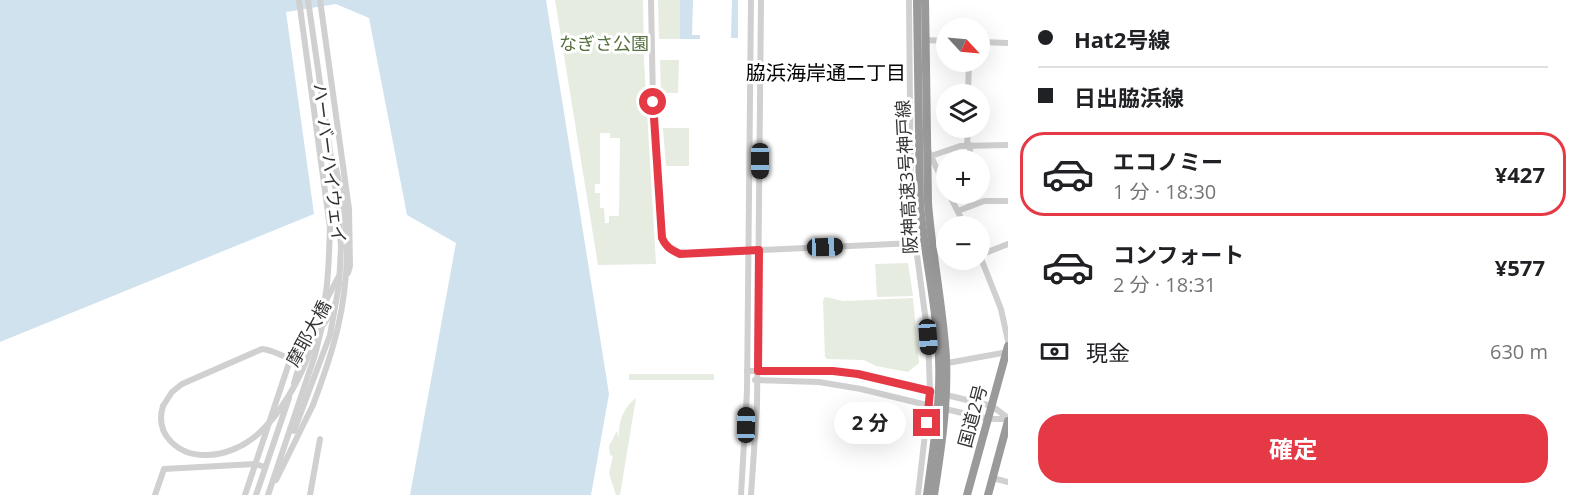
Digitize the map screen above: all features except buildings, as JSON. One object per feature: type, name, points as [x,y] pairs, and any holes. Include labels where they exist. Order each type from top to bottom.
[{"type":"highway","name":"阪神高速3号神戸線","points":[[917,0],[920,203],[922,235],[939,358],[937,418],[927,495]]},
{"type":"highway","name":"阪神高速3号神戸線","points":[[925,0],[928,203],[945,341],[947,377],[944,427],[934,495]]},
{"type":"highway","name":"国道2号","points":[[967,495],[1007,350]]},
{"type":"highway","name":"国道2号","points":[[988,495],[1008,419]]},
{"type":"street","name":"ハーバーハイウェイ","points":[[270,495],[315,355],[326,315],[331,277],[330,228],[299,0]]},
{"type":"street","name":"ハーバーハイウェイ","points":[[270,495],[323,355],[334,319],[338,294],[340,226],[308,0]]},
{"type":"street","name":"摩耶大橋","points":[[256,495],[304,356],[343,290],[350,266],[349,209],[320,0]]},
{"type":"street","points":[[651,0],[653,102],[662,238],[671,251],[680,254],[915,243]]},
{"type":"street","points":[[741,495],[747,380],[751,0]]},
{"type":"street","points":[[751,495],[758,380],[761,0]]},
{"type":"street","points":[[909,0],[910,199],[930,366],[929,405],[918,495]]},
{"type":"street","points":[[925,0],[927,147],[936,167]]},
{"type":"street","points":[[925,40],[936,41]]},
{"type":"street","points":[[990,42],[1008,43]]},
{"type":"street","points":[[270,495],[281,466],[300,434],[313,405],[336,338],[346,275],[347,242],[344,206],[323,103]]},
{"type":"street","points":[[969,138],[969,150]]},
{"type":"street","points":[[931,156],[960,146],[1008,145]]},
{"type":"street","points":[[958,211],[984,201],[1008,201]]},
{"type":"street","points":[[954,204],[960,216]]},
{"type":"street","points":[[304,356],[290,360],[275,351],[262,349],[182,384],[172,392],[163,406],[161,422],[169,440],[179,449],[199,455],[215,454],[234,449],[256,436],[266,426],[295,383],[315,335],[326,293],[330,228]]},
{"type":"street","name":"摩耶大橋","points":[[245,495],[290,360],[334,287],[345,261],[350,241]]},
{"type":"street","points":[[990,251],[1008,244]]},
{"type":"street","points":[[986,270],[1001,309],[1008,341]]},
{"type":"street","points":[[930,366],[1007,350]]},
{"type":"street","points":[[747,371],[833,371],[858,374],[992,406],[1008,419]]},
{"type":"street","points":[[747,380],[805,380],[841,385],[988,419],[1008,419]]},
{"type":"street","points":[[310,495],[320,439]]},
{"type":"street","points":[[155,495],[164,469],[255,464],[265,467]]},
{"type":"street","points":[[993,478],[1008,483]]},
{"type":"green space","name":"なぎさ公園","points":[[555,0],[643,0],[644,61],[656,264],[598,265]],"holes":[[[600,133],[610,133],[610,138],[620,138],[619,216],[609,216],[609,223],[605,223],[604,208],[600,208],[600,193],[595,193],[595,184],[600,184]]]},
{"type":"green space","points":[[658,0],[680,0],[680,39],[659,39]]},
{"type":"green space","points":[[660,60],[679,60],[678,93],[661,93]]},
{"type":"green space","points":[[663,128],[689,128],[689,166],[666,166]]},
{"type":"green space","points":[[908,263],[913,296],[877,297],[875,264]]},
{"type":"green space","points":[[825,297],[843,301],[913,298],[919,363],[908,372],[876,366],[864,360],[827,359],[825,357],[823,301]]},
{"type":"green space","points":[[629,374],[714,374],[714,380],[629,380]]},
{"type":"green space","points":[[636,398],[620,495],[616,495],[609,473],[613,456],[610,455],[609,446],[617,431],[619,438],[622,416]]},
{"type":"water","points":[[0,0],[546,0],[609,394],[591,495],[410,495],[456,243],[407,215],[369,18],[336,4],[286,12],[314,214],[0,342]]},
{"type":"water","points":[[680,0],[693,0],[692,35],[700,35],[700,39],[680,39]]},
{"type":"water","points":[[732,0],[738,0],[738,38],[731,38]]},
{"type":"district","name":"脇浜海岸通二丁目","points":[[826,72]]},
{"type":"route","points":[[653,102],[662,238],[666,245],[671,251],[680,254],[759,250],[758,371],[833,371],[858,374],[930,391],[927,423]]}]
